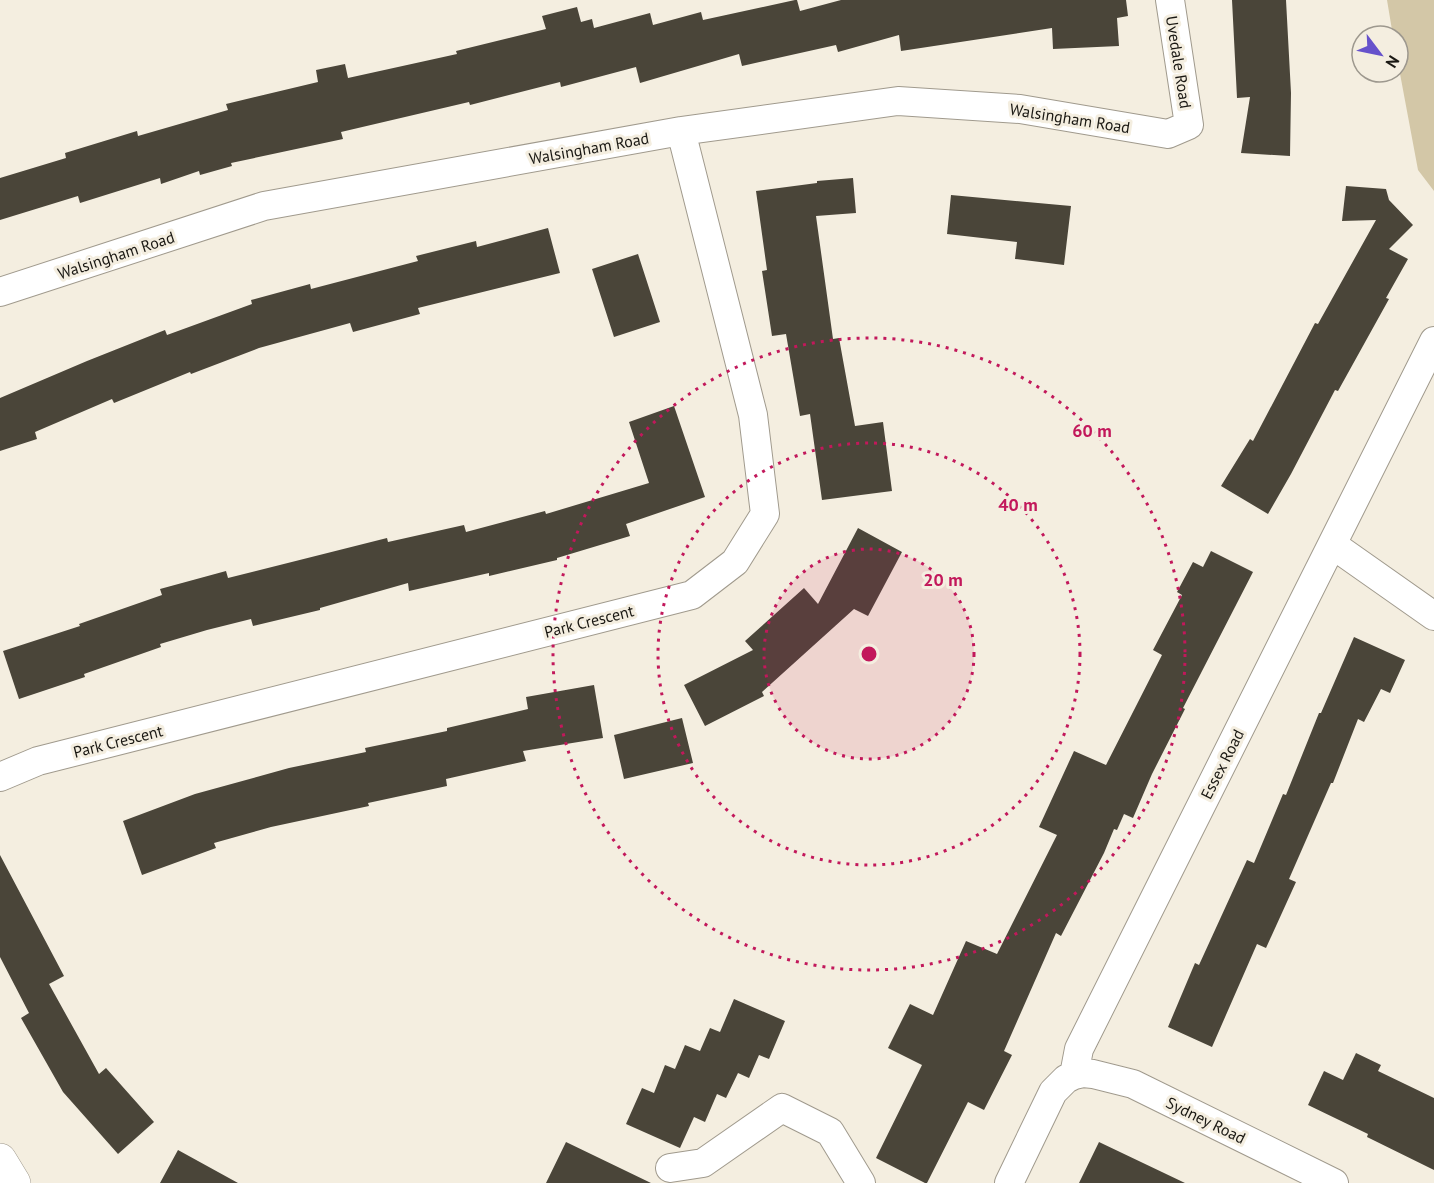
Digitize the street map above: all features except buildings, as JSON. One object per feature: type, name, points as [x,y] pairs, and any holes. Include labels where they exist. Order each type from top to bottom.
[{"type":"main road","points":[[0,1160],[14,1183]]},
{"type":"street","name":"Uvedale Road","points":[[1170,0],[1189,125]]},
{"type":"street","name":"Walsingham Road","points":[[0,292],[264,206],[681,131],[898,101],[1020,109],[1168,134],[1189,125]]},
{"type":"street","name":"Park Crescent","points":[[0,777],[38,761],[692,595],[735,562],[765,514],[753,415],[681,131]]},
{"type":"street","name":"Essex Road","points":[[1074,1074],[1079,1049],[1434,341]]},
{"type":"street","points":[[1333,545],[1434,616]]},
{"type":"street","points":[[1009,1183],[1048,1099],[1060,1084],[1074,1074]]},
{"type":"street","name":"Sydney Road","points":[[1074,1074],[1093,1074],[1133,1084],[1334,1183]]},
{"type":"street","points":[[670,1168],[703,1163],[782,1108],[830,1132],[861,1183]]},
{"type":"shaded area","points":[[1387,0],[1434,0],[1434,191],[1418,170],[1402,84],[1410,84],[1410,24],[1391,24]]}]
